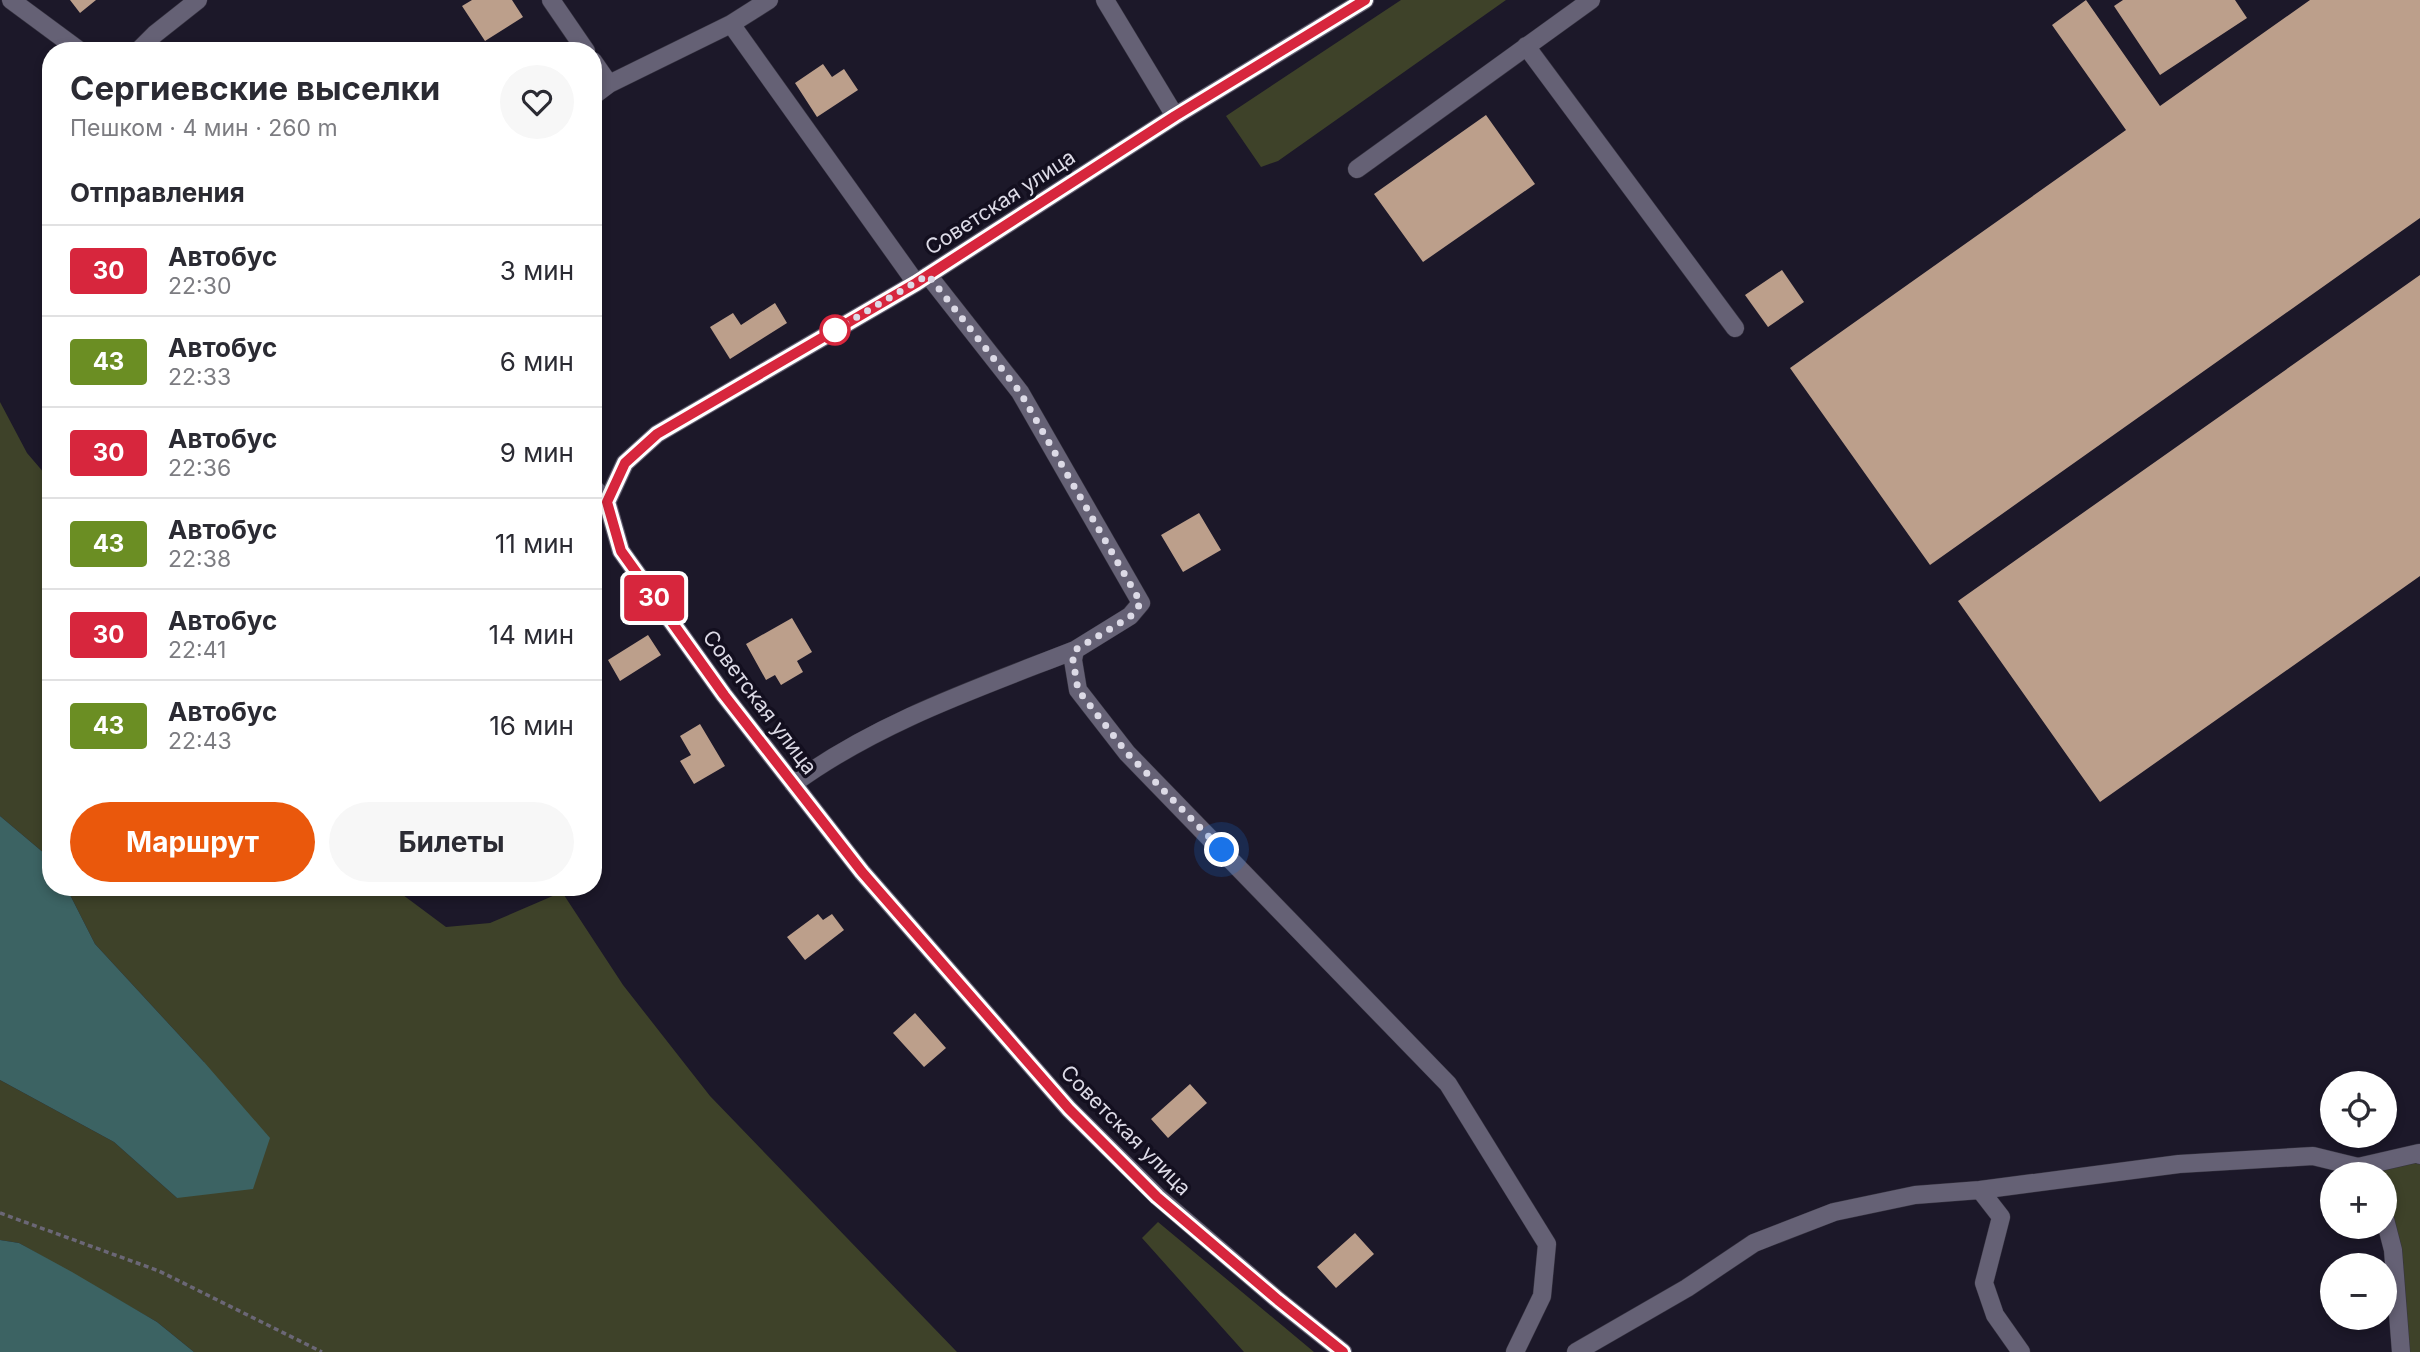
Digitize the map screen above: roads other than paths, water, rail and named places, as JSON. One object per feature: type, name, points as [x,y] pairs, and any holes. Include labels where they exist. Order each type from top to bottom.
[{"type":"street","points":[[11,0],[68,42]]},
{"type":"street","points":[[147,42],[198,0]]},
{"type":"street","points":[[551,0],[580,42]]},
{"type":"street","points":[[602,90],[731,24],[769,0]]},
{"type":"street","points":[[1105,0],[1175,116]]},
{"type":"street","name":"Советская улица","points":[[1343,1352],[1157,1197],[1069,1109],[862,872],[724,695],[621,551],[607,502],[625,463],[657,434],[922,279],[1175,116],[1365,0]]},
{"type":"street","points":[[1357,169],[1591,0]]},
{"type":"street","points":[[731,24],[922,279],[1020,392],[1141,603],[1130,617],[1075,650],[905,717],[825,761],[793,784]]},
{"type":"street","points":[[1526,46],[1735,328]]},
{"type":"street","points":[[602,73],[610,84]]},
{"type":"street","points":[[602,497],[607,502]]},
{"type":"street","points":[[1075,650],[1073,660],[1078,690],[1127,753],[1448,1084],[1547,1244],[1542,1296],[1515,1352]]},
{"type":"street","points":[[2390,1162],[2420,1154]]},
{"type":"street","points":[[1576,1352],[1687,1287],[1754,1243],[1834,1212],[1915,1195],[1980,1190],[2179,1164],[2312,1156],[2333,1162]]},
{"type":"street","points":[[1980,1190],[2001,1217],[1984,1283],[1995,1315],[2021,1352]]},
{"type":"street","points":[[2390,1239],[2401,1352]]}]
